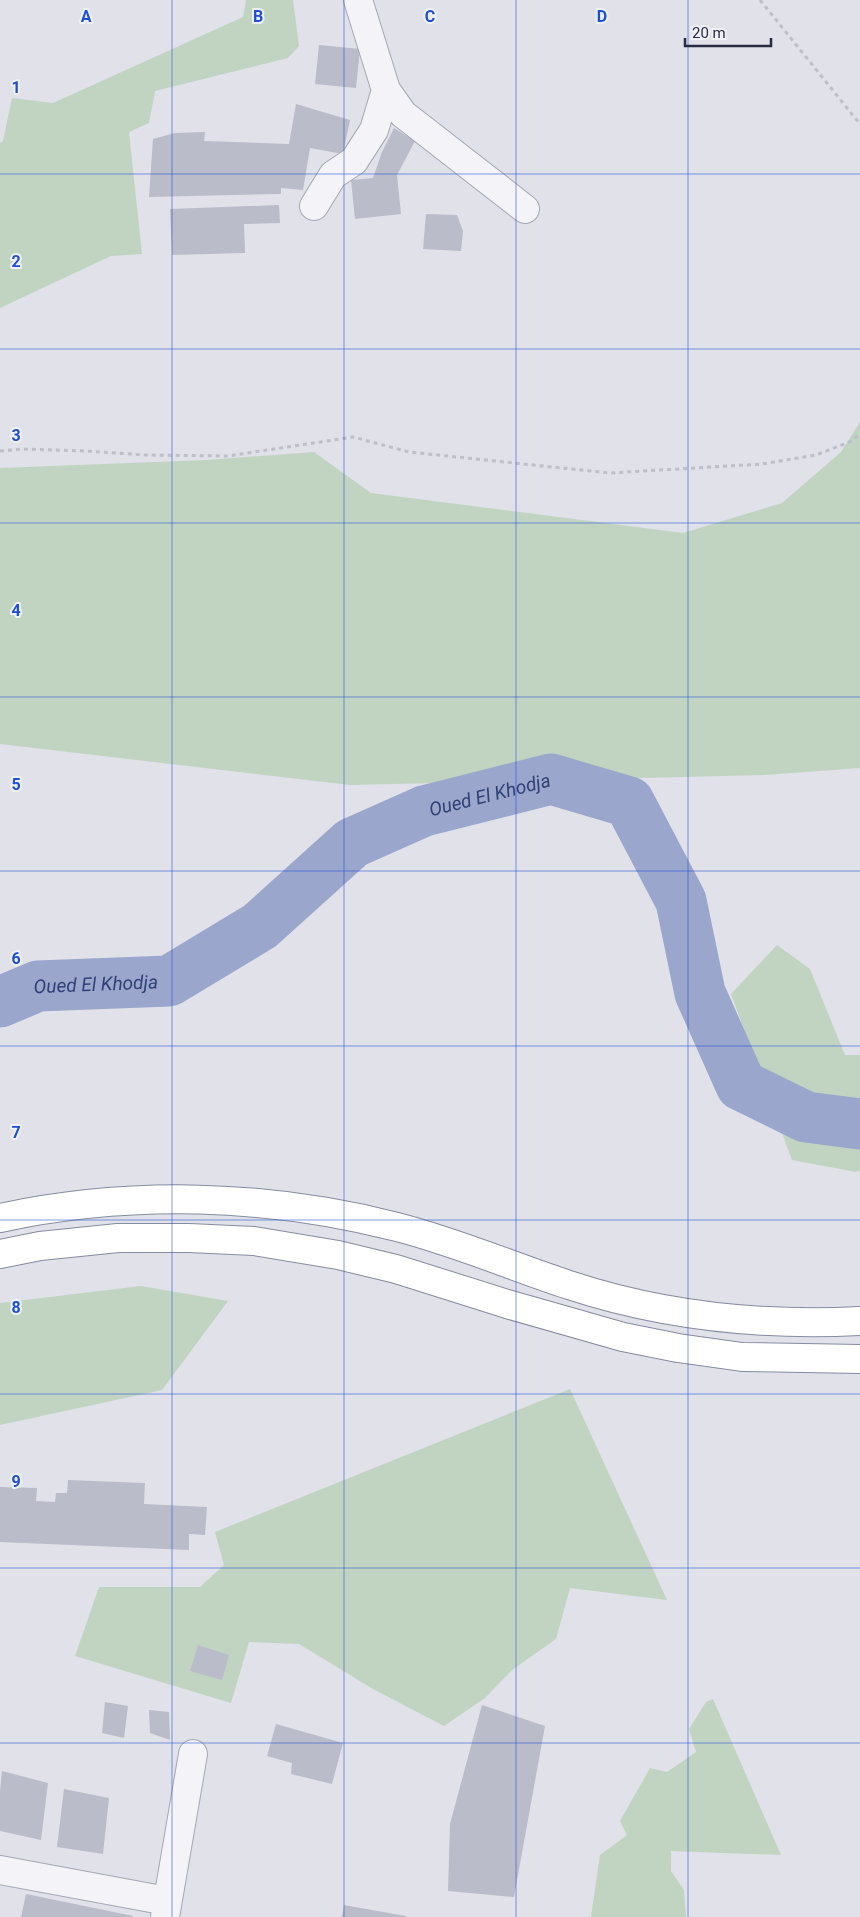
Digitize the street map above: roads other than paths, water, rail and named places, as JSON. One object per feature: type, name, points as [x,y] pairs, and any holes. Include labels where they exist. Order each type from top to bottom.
[{"type":"highway","points":[[0,1218],[81,1204],[137,1199],[212,1200],[275,1205],[342,1215],[397,1227],[460,1245],[570,1285],[676,1313],[796,1323],[860,1322]]},
{"type":"highway","points":[[0,1254],[40,1246],[118,1238],[189,1238],[254,1241],[338,1256],[396,1269],[507,1304],[623,1337],[678,1348],[742,1357],[860,1359]]},
{"type":"street","points":[[358,0],[386,90],[403,114],[525,209]]},
{"type":"street","points":[[314,206],[333,175],[354,162],[374,130],[386,90]]},
{"type":"street","points":[[0,1870],[166,1909],[193,1754]]},
{"type":"waterway","name":"Oued El Khodja","points":[[0,1002],[38,986],[169,981],[260,926],[352,843],[424,811],[551,779],[629,802],[681,901],[700,993],[741,1085],[806,1117],[860,1124]]}]
